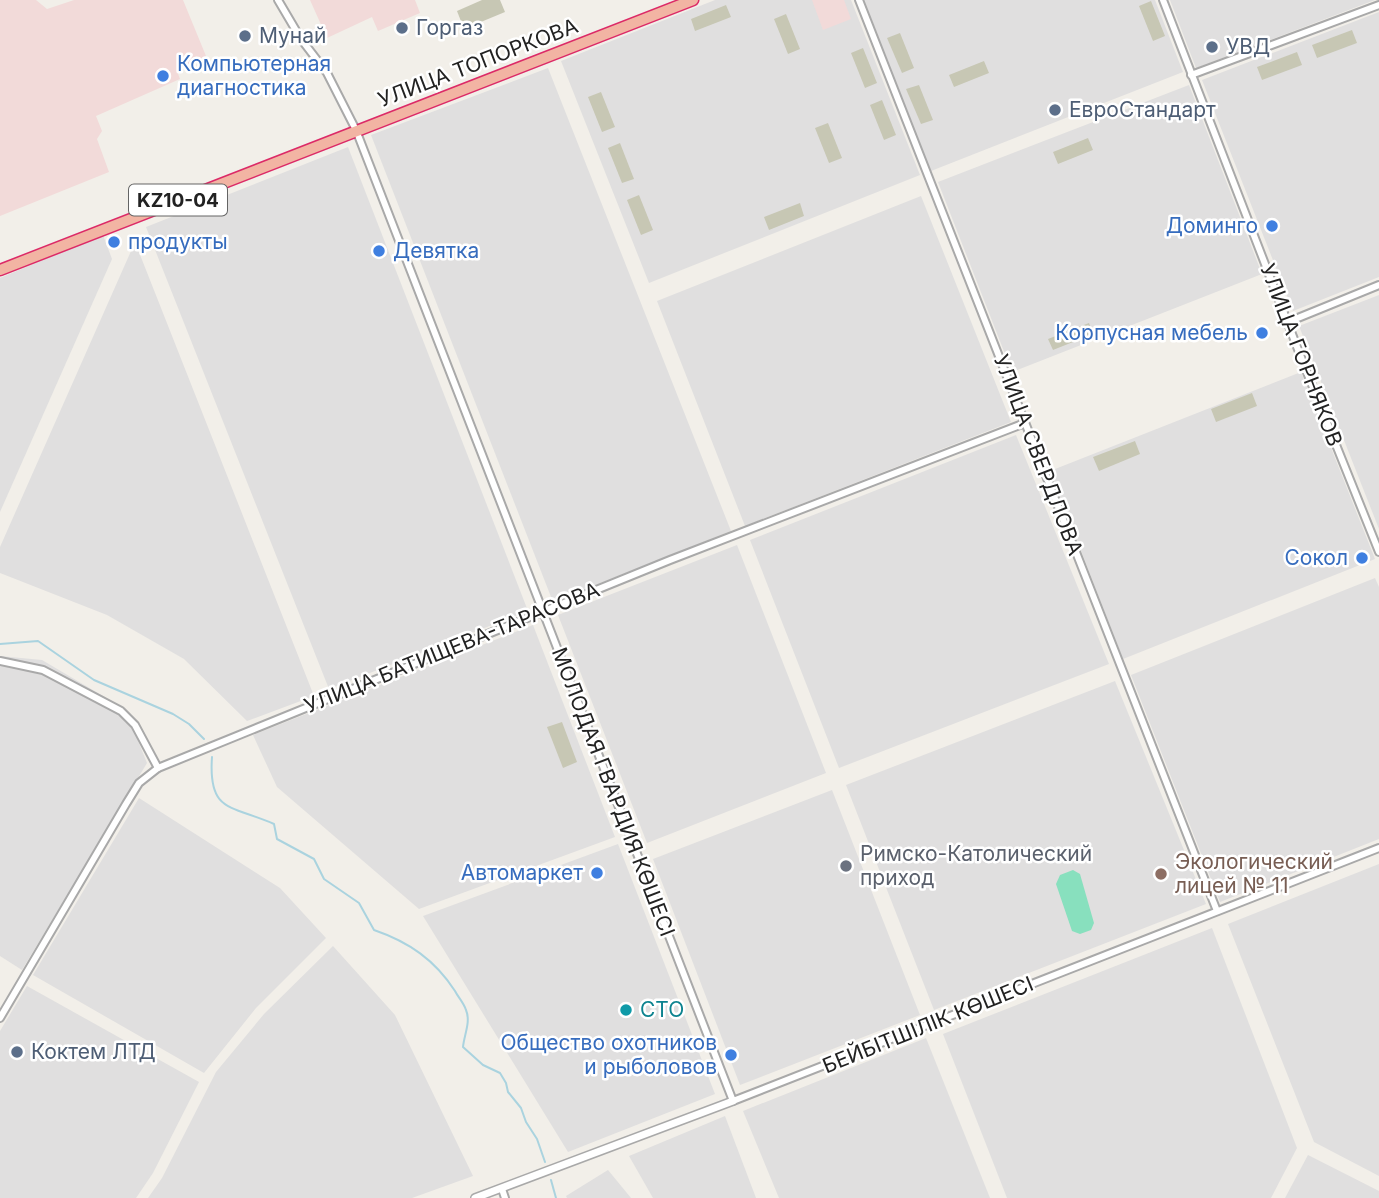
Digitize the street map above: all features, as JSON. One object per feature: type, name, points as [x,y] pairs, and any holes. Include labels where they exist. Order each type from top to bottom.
[{"type":"highway","name":"УЛИЦА ТОПОРКОВА","points":[[356,130],[693,0]]},
{"type":"highway","name":"KZ10-04","points":[[0,270],[356,130]]},
{"type":"street","name":"МОЛОДАЯ ГВАРДИЯ КӨШЕСІ","points":[[278,0],[301,39],[327,73],[356,130],[733,1101]]},
{"type":"street","name":"УЛИЦА СВЕРДЛОВА","points":[[859,0],[1217,911]]},
{"type":"street","name":"УЛИЦА ГОРНЯКОВ","points":[[1163,0],[1379,552]]},
{"type":"street","points":[[1191,75],[1379,5]]},
{"type":"street","points":[[1287,321],[1379,285]]},
{"type":"street","name":"УЛИЦА БАТИЩЕВА-ТАРАСОВА","points":[[0,1018],[125,804],[139,783],[158,768],[670,560],[1025,423]]},
{"type":"street","points":[[0,661],[43,670],[121,711],[135,725],[158,768]]},
{"type":"street","name":"БЕЙБІТШІЛІК КӨШЕСІ","points":[[475,1198],[733,1101],[1379,848]]},
{"type":"street","points":[[502,1189],[505,1198]]},
{"type":"shaded area","points":[[0,0],[36,0],[47,9],[74,0],[183,0],[206,56],[177,71],[180,79],[96,116],[102,131],[97,139],[109,172],[0,216]]},
{"type":"shaded area","points":[[310,0],[415,0],[420,13],[378,31],[372,17],[327,38]]},
{"type":"shaded area","points":[[482,0],[500,0],[505,12],[464,29],[457,11]]},
{"type":"shaded area","points":[[715,0],[851,0],[920,175],[649,283],[561,61]]},
{"type":"shaded area","points":[[812,0],[844,0],[851,19],[823,30]]},
{"type":"shaded area","points":[[864,0],[1155,0],[1183,72],[931,171]]},
{"type":"shaded area","points":[[1170,0],[1375,0],[1196,68]]},
{"type":"shaded area","points":[[1151,1],[1165,36],[1153,41],[1139,6]]},
{"type":"shaded area","points":[[726,5],[731,17],[695,31],[691,19]]},
{"type":"shaded area","points":[[1379,12],[1379,277],[1293,311],[1202,80]]},
{"type":"shaded area","points":[[786,14],[800,49],[788,54],[774,19]]},
{"type":"shaded area","points":[[1352,30],[1357,43],[1317,58],[1312,45]]},
{"type":"shaded area","points":[[900,33],[914,68],[902,73],[887,38]]},
{"type":"shaded area","points":[[863,48],[877,83],[865,88],[851,53]]},
{"type":"shaded area","points":[[1297,52],[1302,65],[1262,80],[1257,67]]},
{"type":"shaded area","points":[[984,61],[989,73],[954,87],[949,75]]},
{"type":"shaded area","points":[[548,68],[731,531],[553,602],[371,135]]},
{"type":"shaded area","points":[[919,85],[933,120],[921,124],[906,89]]},
{"type":"shaded area","points":[[1189,85],[1262,274],[1012,372],[938,182]]},
{"type":"shaded area","points":[[601,92],[615,127],[602,132],[588,97]]},
{"type":"shaded area","points":[[882,100],[896,135],[884,140],[870,105]]},
{"type":"shaded area","points":[[828,123],[842,158],[829,163],[815,128]]},
{"type":"shaded area","points":[[1088,138],[1093,150],[1058,164],[1053,152]]},
{"type":"shaded area","points":[[620,143],[634,179],[622,183],[608,148]]},
{"type":"shaded area","points":[[348,147],[528,611],[329,689],[146,227]]},
{"type":"shaded area","points":[[639,195],[653,230],[641,235],[627,200]]},
{"type":"shaded area","points":[[921,196],[1011,422],[745,526],[657,301]]},
{"type":"shaded area","points":[[800,203],[804,216],[769,230],[764,217]]},
{"type":"shaded area","points":[[103,235],[112,259],[0,512],[0,278]]},
{"type":"shaded area","points":[[135,242],[314,696],[247,721],[184,659],[107,615],[0,573],[0,547]]},
{"type":"shaded area","points":[[1379,295],[1379,529],[1299,326]]},
{"type":"shaded area","points":[[1089,323],[1093,334],[1053,350],[1048,339]]},
{"type":"shaded area","points":[[1301,372],[1375,559],[1123,659],[1050,471]]},
{"type":"shaded area","points":[[1252,393],[1257,406],[1216,422],[1211,409]]},
{"type":"shaded area","points":[[1016,435],[1109,664],[839,768],[750,540]]},
{"type":"shaded area","points":[[1135,441],[1140,454],[1099,471],[1093,457]]},
{"type":"shaded area","points":[[737,545],[826,773],[647,843],[558,615]]},
{"type":"shaded area","points":[[1375,578],[1379,587],[1379,839],[1220,902],[1131,675]]},
{"type":"shaded area","points":[[533,625],[615,837],[419,909],[277,787],[253,735]]},
{"type":"shaded area","points":[[0,656],[42,660],[125,709],[147,763],[22,970],[0,956]]},
{"type":"shaded area","points":[[1115,681],[1206,904],[934,1010],[846,785]]},
{"type":"shaded area","points":[[562,722],[577,762],[563,768],[547,727]]},
{"type":"shaded area","points":[[832,790],[920,1015],[740,1085],[653,859]]},
{"type":"shaded area","points":[[139,798],[280,888],[326,938],[256,1008],[204,1073],[33,975]]},
{"type":"shaded area","points":[[618,844],[715,1094],[568,1152],[423,916]]},
{"type":"shaded area","points":[[1379,864],[1379,1176],[1314,1142],[1228,924]]},
{"type":"shaded area","points":[[1212,928],[1297,1148],[1271,1198],[1007,1198],[943,1034]]},
{"type":"shaded area","points":[[333,946],[395,1015],[473,1176],[412,1198],[148,1198],[162,1178],[216,1072],[264,1014]]},
{"type":"shaded area","points":[[27,986],[199,1082],[153,1173],[136,1198],[0,1198],[0,1031]]},
{"type":"shaded area","points":[[926,1038],[990,1198],[779,1198],[743,1111]]},
{"type":"shaded area","points":[[725,1116],[756,1198],[653,1198],[629,1156]]},
{"type":"shaded area","points":[[1308,1155],[1379,1191],[1379,1198],[1285,1198]]},
{"type":"shaded area","points":[[608,1170],[631,1198],[567,1198],[566,1196]]},
{"type":"green space","points":[[1073,870],[1080,874],[1094,923],[1091,930],[1080,934],[1072,931],[1056,884],[1060,875]]},
{"type":"waterway","points":[[0,644],[38,641],[94,680],[173,714],[189,724],[204,739]]},
{"type":"waterway","points":[[212,757],[214,788],[225,804],[274,824],[277,839],[314,859],[324,879],[359,903],[374,930],[410,946],[439,970],[464,1005],[468,1024],[463,1047],[483,1065],[500,1073],[508,1092],[521,1108],[537,1139],[545,1162]]},
{"type":"waterway","points":[[551,1180],[556,1198]]},
{"type":"place","name":"Горгаз","points":[[402,28]]},
{"type":"place","name":"Мунай","points":[[245,36]]},
{"type":"place","name":"УВД","points":[[1212,47]]},
{"type":"place","name":"Компьютерная диагностика","points":[[163,76]]},
{"type":"place","name":"ЕвроСтандарт","points":[[1055,110]]},
{"type":"place","name":"Доминго","points":[[1272,226]]},
{"type":"place","name":"продукты","points":[[114,242]]},
{"type":"place","name":"Девятка","points":[[379,251]]},
{"type":"place","name":"Корпусная мебель","points":[[1262,333]]},
{"type":"place","name":"Сокол","points":[[1362,558]]},
{"type":"place","name":"Римско-Католический приход","points":[[846,866]]},
{"type":"place","name":"Автомаркет","points":[[597,873]]},
{"type":"place","name":"Экологический лицей № 11","points":[[1161,874]]},
{"type":"place","name":"СТО","points":[[626,1010]]},
{"type":"place","name":"Коктем ЛТД","points":[[17,1052]]},
{"type":"place","name":"Общество охотников и рыболовов","points":[[731,1055]]}]
